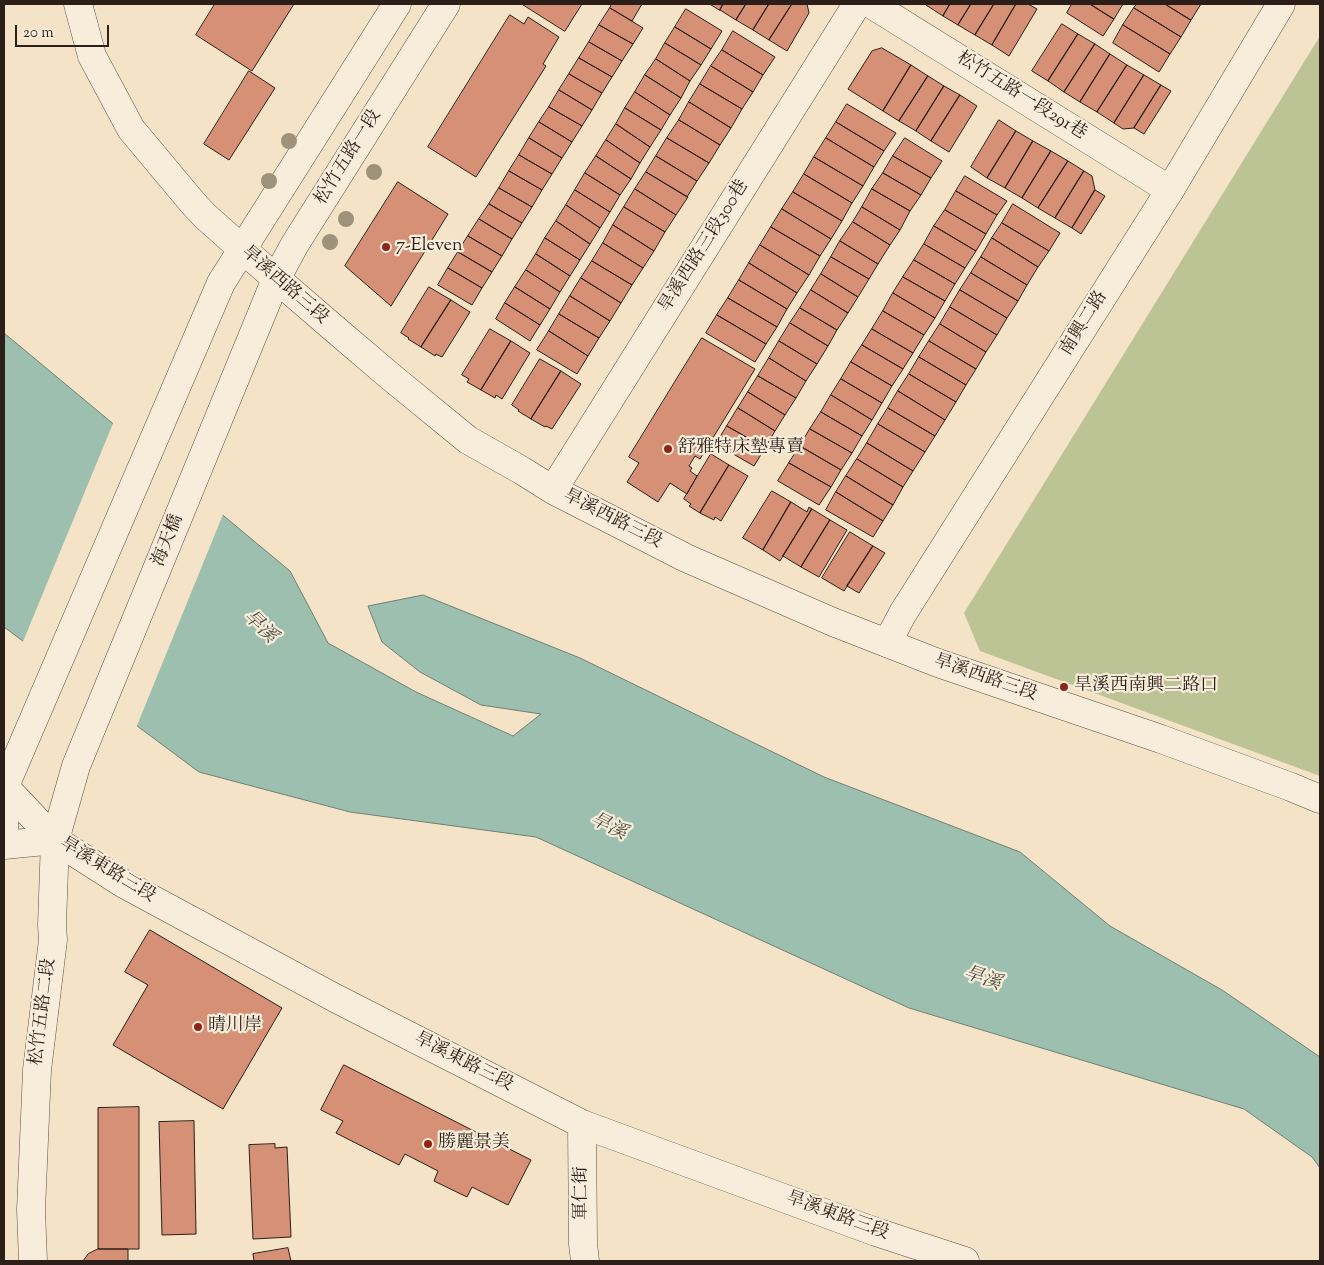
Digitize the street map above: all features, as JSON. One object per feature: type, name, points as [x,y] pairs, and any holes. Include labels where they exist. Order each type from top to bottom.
[{"type":"street","name":"旱溪西路三段","points":[[78,4],[92,56],[131,129],[205,216],[390,377],[468,440],[553,490],[686,558],[832,622],[938,663],[1170,743],[1320,799]]},
{"type":"street","points":[[4,840],[4,786],[221,283],[397,4]]},
{"type":"street","name":"松竹五路一段","points":[[260,316],[276,278],[295,244],[446,4]]},
{"type":"street","name":"旱溪西路三段300巷","points":[[553,490],[857,4]]},
{"type":"street","name":"松竹五路一段291巷","points":[[871,4],[1170,190]]},
{"type":"street","name":"南興二路","points":[[887,643],[903,613],[1170,190],[1281,4]]},
{"type":"street","name":"海天橋","points":[[76,766],[246,355],[260,316]]},
{"type":"street","name":"松竹五路二段","points":[[33,1261],[31,1210],[36,1070],[53,940],[55,840],[76,766]]},
{"type":"street","name":"旱溪東路三段","points":[[4,786],[55,840],[124,884],[335,998],[582,1124],[876,1232],[965,1261]]},
{"type":"street","points":[[4,846],[55,840]]},
{"type":"street","name":"軍仁街","points":[[582,1124],[583,1244],[586,1261]]},
{"type":"shaded area","points":[[1320,36],[1320,776],[980,651],[964,613]]},
{"type":"water","name":"旱溪","points":[[4,333],[290,571],[328,643],[416,692],[513,736],[541,714],[481,705],[420,672],[382,642],[368,606],[423,595],[580,658],[824,777],[1020,852],[1110,926],[1222,990],[1320,1057],[1320,1168],[1312,1157],[1244,1109],[909,1008],[536,837],[350,812],[199,772],[4,627]]},
{"type":"pier","points":[[114,421],[224,512],[136,728],[22,644]]},
{"type":"building","points":[[215,4],[294,4],[252,71],[196,35]]},
{"type":"building","points":[[522,4],[582,4],[565,31]]},
{"type":"building","points":[[612,4],[642,4],[632,21],[610,8]]},
{"type":"building","points":[[710,4],[723,4],[720,10]]},
{"type":"building","points":[[723,4],[746,4],[736,20],[720,10]]},
{"type":"building","points":[[746,4],[769,4],[753,30],[736,20]]},
{"type":"building","points":[[769,4],[792,4],[769,40],[753,30]]},
{"type":"building","points":[[792,4],[807,4],[809,13],[787,51],[769,40]]},
{"type":"building","points":[[926,4],[950,4],[943,16]]},
{"type":"building","points":[[950,4],[971,4],[958,25],[943,16]]},
{"type":"building","points":[[971,4],[994,4],[975,35],[958,25]]},
{"type":"building","points":[[994,4],[1016,4],[992,45],[975,35]]},
{"type":"building","points":[[1016,4],[1028,4],[1037,9],[1009,56],[992,45]]},
{"type":"building","points":[[1072,4],[1090,4],[1114,19],[1103,36],[1067,13]]},
{"type":"building","points":[[1090,4],[1123,4],[1114,19]]},
{"type":"building","points":[[1137,4],[1165,4],[1191,20],[1181,37],[1134,8]]},
{"type":"building","points":[[1165,4],[1201,4],[1191,20]]},
{"type":"building","points":[[610,8],[643,28],[633,44],[599,25]]},
{"type":"building","points":[[1134,8],[1181,37],[1170,54],[1123,25]]},
{"type":"building","points":[[686,9],[722,31],[711,49],[675,27]]},
{"type":"building","points":[[510,15],[524,24],[528,17],[559,37],[543,64],[546,66],[476,177],[428,147]]},
{"type":"building","points":[[1062,24],[1078,34],[1048,81],[1032,71]]},
{"type":"building","points":[[599,25],[633,44],[622,61],[589,42]]},
{"type":"building","points":[[1123,25],[1170,54],[1159,72],[1113,43]]},
{"type":"building","points":[[675,27],[711,49],[701,65],[665,43]]},
{"type":"building","points":[[733,31],[775,57],[763,75],[722,50]]},
{"type":"building","points":[[1078,34],[1095,44],[1064,92],[1048,81]]},
{"type":"building","points":[[589,42],[622,61],[612,77],[579,58]]},
{"type":"building","points":[[665,43],[701,65],[690,81],[656,59]]},
{"type":"building","points":[[1095,44],[1110,54],[1080,102],[1064,92]]},
{"type":"building","points":[[882,48],[911,65],[883,111],[848,89],[872,51]]},
{"type":"building","points":[[722,50],[763,75],[753,92],[711,66]]},
{"type":"building","points":[[1110,54],[1127,65],[1097,112],[1080,102]]},
{"type":"building","points":[[579,58],[612,77],[602,93],[569,74]]},
{"type":"building","points":[[656,59],[690,81],[681,98],[645,75]]},
{"type":"building","points":[[911,65],[928,76],[899,121],[883,111]]},
{"type":"building","points":[[1127,65],[1144,75],[1114,123],[1097,112]]},
{"type":"building","points":[[711,66],[753,92],[742,109],[700,84]]},
{"type":"building","points":[[249,71],[275,88],[229,160],[204,144]]},
{"type":"building","points":[[569,74],[602,93],[592,110],[559,90]]},
{"type":"building","points":[[645,75],[681,98],[670,115],[635,92]]},
{"type":"building","points":[[1144,75],[1161,85],[1134,128],[1123,129],[1114,123]]},
{"type":"building","points":[[928,76],[944,86],[916,131],[899,121]]},
{"type":"building","points":[[700,84],[742,109],[731,128],[689,102]]},
{"type":"building","points":[[1161,85],[1171,91],[1144,134],[1134,128]]},
{"type":"building","points":[[944,86],[960,95],[931,141],[916,131]]},
{"type":"building","points":[[559,90],[592,110],[582,126],[549,107]]},
{"type":"building","points":[[635,92],[670,115],[661,130],[625,108]]},
{"type":"building","points":[[960,95],[977,106],[949,152],[931,141]]},
{"type":"building","points":[[689,102],[731,128],[720,145],[679,120]]},
{"type":"building","points":[[847,104],[896,133],[884,151],[836,122]]},
{"type":"building","points":[[549,107],[582,126],[572,142],[539,122]]},
{"type":"building","points":[[625,108],[661,130],[650,147],[616,124]]},
{"type":"building","points":[[679,120],[720,145],[709,163],[667,138]]},
{"type":"building","points":[[999,120],[1016,131],[987,178],[971,167]]},
{"type":"building","points":[[539,122],[572,142],[562,158],[529,138]]},
{"type":"building","points":[[836,122],[884,151],[874,167],[826,138]]},
{"type":"building","points":[[616,124],[650,147],[640,163],[606,140]]},
{"type":"building","points":[[1016,131],[1033,141],[1005,188],[987,178]]},
{"type":"building","points":[[529,138],[562,158],[552,174],[519,155]]},
{"type":"building","points":[[667,138],[709,163],[697,181],[656,156]]},
{"type":"building","points":[[826,138],[874,167],[863,186],[814,157]]},
{"type":"building","points":[[905,138],[942,161],[931,178],[893,156]]},
{"type":"building","points":[[606,140],[640,163],[631,179],[596,156]]},
{"type":"building","points":[[1033,141],[1051,151],[1022,198],[1005,188]]},
{"type":"building","points":[[1051,151],[1068,161],[1038,208],[1022,198]]},
{"type":"building","points":[[519,155],[552,174],[542,190],[509,171]]},
{"type":"building","points":[[596,156],[631,179],[620,195],[585,173]]},
{"type":"building","points":[[656,156],[697,181],[687,197],[646,172]]},
{"type":"building","points":[[893,156],[931,178],[921,195],[883,173]]},
{"type":"building","points":[[814,157],[863,186],[852,203],[804,174]]},
{"type":"building","points":[[1068,161],[1084,171],[1055,218],[1038,208]]},
{"type":"building","points":[[509,171],[542,190],[532,207],[499,188]]},
{"type":"building","points":[[1084,171],[1092,176],[1095,190],[1072,228],[1055,218]]},
{"type":"building","points":[[646,172],[688,197],[676,215],[635,189]]},
{"type":"building","points":[[585,173],[620,195],[610,212],[575,190]]},
{"type":"building","points":[[883,173],[921,195],[910,211],[872,189]]},
{"type":"building","points":[[804,174],[852,203],[842,221],[793,192]]},
{"type":"building","points":[[965,176],[1007,201],[997,215],[956,191]]},
{"type":"building","points":[[398,182],[448,214],[391,306],[345,266]]},
{"type":"building","points":[[499,188],[532,207],[522,223],[489,204]]},
{"type":"building","points":[[635,189],[676,215],[665,232],[624,207]]},
{"type":"building","points":[[872,189],[910,211],[900,230],[862,207]]},
{"type":"building","points":[[575,190],[610,212],[600,228],[566,205]]},
{"type":"building","points":[[1095,190],[1105,196],[1081,234],[1072,228]]},
{"type":"building","points":[[956,191],[997,215],[986,234],[945,210]]},
{"type":"building","points":[[793,192],[842,221],[831,239],[782,209]]},
{"type":"building","points":[[489,204],[522,223],[512,239],[479,219]]},
{"type":"building","points":[[1013,204],[1060,233],[1049,251],[1002,223]]},
{"type":"building","points":[[566,205],[600,228],[590,244],[556,221]]},
{"type":"building","points":[[624,207],[665,232],[654,251],[613,225]]},
{"type":"building","points":[[862,207],[900,230],[890,245],[853,222]]},
{"type":"building","points":[[782,209],[831,239],[820,256],[771,227]]},
{"type":"building","points":[[945,210],[986,234],[976,251],[934,226]]},
{"type":"building","points":[[479,219],[512,239],[502,256],[468,236]]},
{"type":"building","points":[[556,221],[590,244],[580,260],[545,238]]},
{"type":"building","points":[[853,222],[890,245],[878,264],[840,241]]},
{"type":"building","points":[[1002,223],[1049,251],[1038,267],[992,238]]},
{"type":"building","points":[[613,225],[654,251],[643,268],[603,243]]},
{"type":"building","points":[[934,226],[976,251],[965,268],[924,244]]},
{"type":"building","points":[[771,227],[820,256],[809,275],[760,245]]},
{"type":"building","points":[[468,236],[502,256],[492,272],[458,252]]},
{"type":"building","points":[[545,238],[580,260],[570,276],[536,254]]},
{"type":"building","points":[[992,238],[1038,267],[1027,285],[981,257]]},
{"type":"building","points":[[840,241],[878,264],[869,279],[831,257]]},
{"type":"building","points":[[603,243],[643,268],[632,285],[592,261]]},
{"type":"building","points":[[924,244],[965,268],[955,284],[914,260]]},
{"type":"building","points":[[760,245],[809,275],[797,293],[749,263]]},
{"type":"building","points":[[458,252],[492,272],[482,288],[448,268]]},
{"type":"building","points":[[536,254],[570,276],[560,292],[526,270]]},
{"type":"building","points":[[831,257],[869,279],[858,297],[821,274]]},
{"type":"building","points":[[981,257],[1027,285],[1018,301],[971,273]]},
{"type":"building","points":[[914,260],[955,284],[945,301],[903,277]]},
{"type":"building","points":[[592,261],[632,285],[621,303],[581,278]]},
{"type":"building","points":[[749,263],[797,293],[787,309],[739,280]]},
{"type":"building","points":[[448,268],[482,288],[472,305],[438,285]]},
{"type":"building","points":[[526,270],[560,292],[550,309],[515,287]]},
{"type":"building","points":[[971,273],[1018,301],[1007,318],[960,290]]},
{"type":"building","points":[[821,274],[858,297],[848,313],[811,290]]},
{"type":"building","points":[[903,277],[945,301],[935,318],[893,293]]},
{"type":"building","points":[[581,278],[621,303],[610,321],[570,296]]},
{"type":"building","points":[[739,280],[787,309],[777,327],[728,298]]},
{"type":"building","points":[[429,287],[451,300],[421,347],[401,333]]},
{"type":"building","points":[[515,287],[550,309],[540,325],[505,303]]},
{"type":"building","points":[[811,290],[848,313],[837,330],[800,308]]},
{"type":"building","points":[[960,290],[1007,318],[997,335],[950,307]]},
{"type":"building","points":[[893,293],[935,318],[924,335],[883,311]]},
{"type":"building","points":[[570,296],[610,321],[599,338],[559,314]]},
{"type":"building","points":[[728,298],[777,327],[766,344],[717,315]]},
{"type":"building","points":[[451,300],[470,312],[442,357],[436,354],[435,356],[421,347]]},
{"type":"building","points":[[505,303],[540,325],[530,341],[496,319]]},
{"type":"building","points":[[950,307],[997,335],[986,352],[940,324]]},
{"type":"building","points":[[800,308],[837,330],[828,346],[790,323]]},
{"type":"building","points":[[883,311],[924,335],[913,353],[872,329]]},
{"type":"building","points":[[559,314],[599,338],[588,356],[549,331]]},
{"type":"building","points":[[717,315],[766,344],[755,362],[706,333]]},
{"type":"building","points":[[790,323],[828,346],[817,364],[779,341]]},
{"type":"building","points":[[940,324],[986,352],[976,369],[929,341]]},
{"type":"building","points":[[490,329],[511,341],[481,390],[467,382],[469,379],[462,375]]},
{"type":"building","points":[[872,329],[913,353],[903,369],[862,345]]},
{"type":"building","points":[[549,331],[588,356],[577,374],[537,350]]},
{"type":"building","points":[[702,338],[755,369],[700,459],[695,456],[689,466],[692,468],[690,471],[697,476],[687,494],[670,483],[658,502],[627,482],[639,463],[629,457]]},
{"type":"building","points":[[511,341],[530,353],[502,399],[496,395],[495,398],[481,390]]},
{"type":"building","points":[[779,341],[817,364],[806,381],[769,358]]},
{"type":"building","points":[[929,341],[976,369],[966,385],[919,357]]},
{"type":"building","points":[[862,345],[903,369],[892,386],[851,362]]},
{"type":"building","points":[[919,357],[966,385],[956,402],[909,374]]},
{"type":"building","points":[[769,358],[806,381],[796,398],[758,376]]},
{"type":"building","points":[[540,359],[561,371],[531,419],[512,405]]},
{"type":"building","points":[[851,362],[892,386],[882,403],[841,379]]},
{"type":"building","points":[[561,371],[581,384],[552,429],[531,419]]},
{"type":"building","points":[[909,374],[956,402],[945,420],[898,391]]},
{"type":"building","points":[[758,376],[796,398],[785,415],[748,392]]},
{"type":"building","points":[[841,379],[882,403],[872,420],[831,395]]},
{"type":"building","points":[[898,391],[945,420],[935,436],[888,408]]},
{"type":"building","points":[[748,392],[785,415],[775,431],[738,408]]},
{"type":"building","points":[[831,395],[872,420],[862,436],[821,412]]},
{"type":"building","points":[[738,408],[775,431],[765,448],[727,426]]},
{"type":"building","points":[[888,408],[935,436],[925,452],[878,424]]},
{"type":"building","points":[[821,412],[862,436],[852,453],[810,429]]},
{"type":"building","points":[[878,424],[925,452],[913,471],[867,443]]},
{"type":"building","points":[[727,426],[765,448],[754,466],[716,444]]},
{"type":"building","points":[[810,429],[852,453],[841,470],[800,446]]},
{"type":"building","points":[[867,443],[913,471],[903,487],[857,459]]},
{"type":"building","points":[[800,446],[841,470],[831,487],[789,463]]},
{"type":"building","points":[[711,454],[729,465],[700,513],[689,506],[691,504],[684,499]]},
{"type":"building","points":[[857,459],[903,487],[893,505],[846,476]]},
{"type":"building","points":[[789,463],[831,487],[819,505],[778,481]]},
{"type":"building","points":[[729,465],[748,476],[721,521],[715,517],[714,520],[700,513]]},
{"type":"building","points":[[846,476],[893,505],[883,521],[836,492]]},
{"type":"building","points":[[772,491],[791,502],[763,550],[743,538]]},
{"type":"building","points":[[836,492],[883,521],[873,537],[826,510]]},
{"type":"building","points":[[791,502],[807,512],[809,507],[812,509],[780,561],[763,550]]},
{"type":"building","points":[[812,509],[830,520],[801,567],[783,556]]},
{"type":"building","points":[[830,520],[847,530],[819,577],[801,567]]},
{"type":"building","points":[[850,532],[873,546],[844,591],[822,578]]},
{"type":"building","points":[[873,546],[885,553],[859,593],[847,586]]},
{"type":"building","name":"晴川岸","points":[[150,930],[282,1008],[223,1109],[113,1045],[148,985],[125,972]]},
{"type":"building","name":"勝麗景美","points":[[344,1065],[531,1160],[508,1205],[472,1187],[467,1197],[434,1181],[438,1171],[405,1154],[399,1165],[336,1133],[343,1121],[321,1110]]},
{"type":"building","points":[[139,1107],[139,1249],[98,1249],[98,1108]]},
{"type":"building","points":[[194,1121],[196,1234],[162,1235],[159,1122]]},
{"type":"building","points":[[275,1144],[275,1148],[287,1147],[291,1237],[253,1239],[249,1145]]},
{"type":"building","points":[[288,1248],[291,1261],[254,1261],[253,1254]]},
{"type":"building","points":[[98,1249],[128,1249],[128,1261],[83,1261],[88,1254]]},
{"type":"place","name":"7-Eleven","points":[[386,247]]},
{"type":"place","name":"舒雅特床墊專賣","points":[[668,449]]},
{"type":"place","name":"旱溪西南興二路口","points":[[1064,687]]},
{"type":"place","name":"晴川岸","points":[[198,1027]]},
{"type":"place","name":"勝麗景美","points":[[428,1144]]}]
